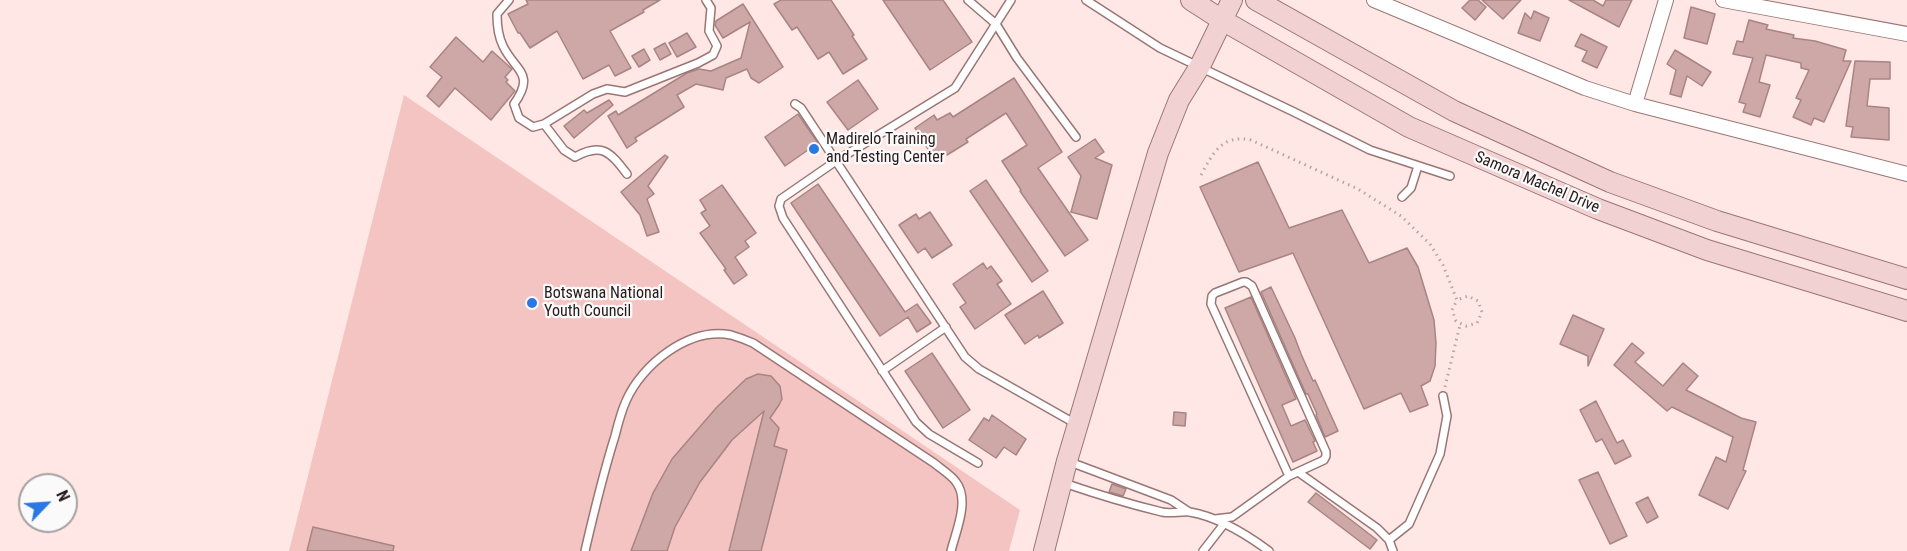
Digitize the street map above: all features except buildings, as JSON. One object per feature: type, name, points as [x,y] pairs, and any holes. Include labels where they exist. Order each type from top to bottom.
[{"type":"main road","name":"Samora Machel Drive","points":[[1191,0],[1409,127],[1598,209],[1707,250],[1898,308]]},
{"type":"main road","points":[[1044,551],[1067,461],[1158,153],[1179,100],[1200,66],[1232,0]]},
{"type":"main road","name":"Samora Machel Drive","points":[[1256,0],[1454,111],[1610,182],[1717,221],[1907,279]]},
{"type":"main road","points":[[1898,308],[1907,322]]},
{"type":"street","points":[[1374,0],[1585,88],[1635,104],[1907,174]]},
{"type":"street","points":[[1635,104],[1666,0]]},
{"type":"street","points":[[1724,0],[1907,34]]},
{"type":"lane","points":[[509,0],[496,14],[497,30],[503,48],[517,64],[524,80],[524,91],[514,104],[519,118],[532,127],[544,124],[593,94],[607,89],[625,92],[713,55],[717,46],[710,30],[711,8],[706,0]]},
{"type":"lane","points":[[968,0],[996,24],[1017,58],[1076,137]]},
{"type":"lane","points":[[978,463],[929,434],[916,422],[783,218],[779,206],[781,199],[836,161],[955,88],[1011,0]]},
{"type":"lane","points":[[1086,0],[1160,48],[1370,150],[1450,176]]},
{"type":"lane","points":[[795,104],[801,108],[965,357],[979,369],[1078,426]]},
{"type":"lane","points":[[544,124],[564,150],[575,157],[588,150],[601,150],[614,157],[627,174]]},
{"type":"lane","points":[[1402,197],[1411,188],[1418,166]]},
{"type":"lane","points":[[1215,519],[1232,517],[1289,476],[1324,460],[1326,456],[1252,286],[1243,282],[1215,293],[1211,304],[1289,476]]},
{"type":"lane","points":[[882,371],[946,327]]},
{"type":"lane","points":[[585,551],[625,401],[641,375],[667,352],[688,341],[708,335],[731,335],[753,343],[934,463],[956,482],[962,494],[962,505],[951,551]]},
{"type":"lane","points":[[1389,540],[1409,524],[1440,454],[1447,416],[1443,396]]},
{"type":"lane","points":[[1067,461],[1171,500],[1189,512]]},
{"type":"lane","points":[[1298,472],[1377,528],[1389,540],[1393,551]]},
{"type":"lane","points":[[1061,482],[1166,513],[1189,512],[1215,519],[1249,537],[1269,551]]},
{"type":"lane","points":[[1203,551],[1224,524]]},
{"type":"path","points":[[1201,175],[1219,147],[1228,141],[1240,138],[1251,140],[1358,189],[1401,216],[1430,244],[1443,265],[1457,300]]},
{"type":"path","points":[[1462,297],[1473,298],[1481,306],[1482,312],[1477,323],[1466,326],[1456,321],[1452,310],[1457,300],[1462,297]]},
{"type":"path","points":[[1443,396],[1460,325]]},
{"type":"shaded area","name":"Botswana National Youth Council","points":[[404,95],[1020,510],[1009,551],[289,551]]},
{"type":"place","name":"Madirelo Training and Testing Center","points":[[814,149]]},
{"type":"place","name":"Botswana National Youth Council","points":[[532,303]]}]
